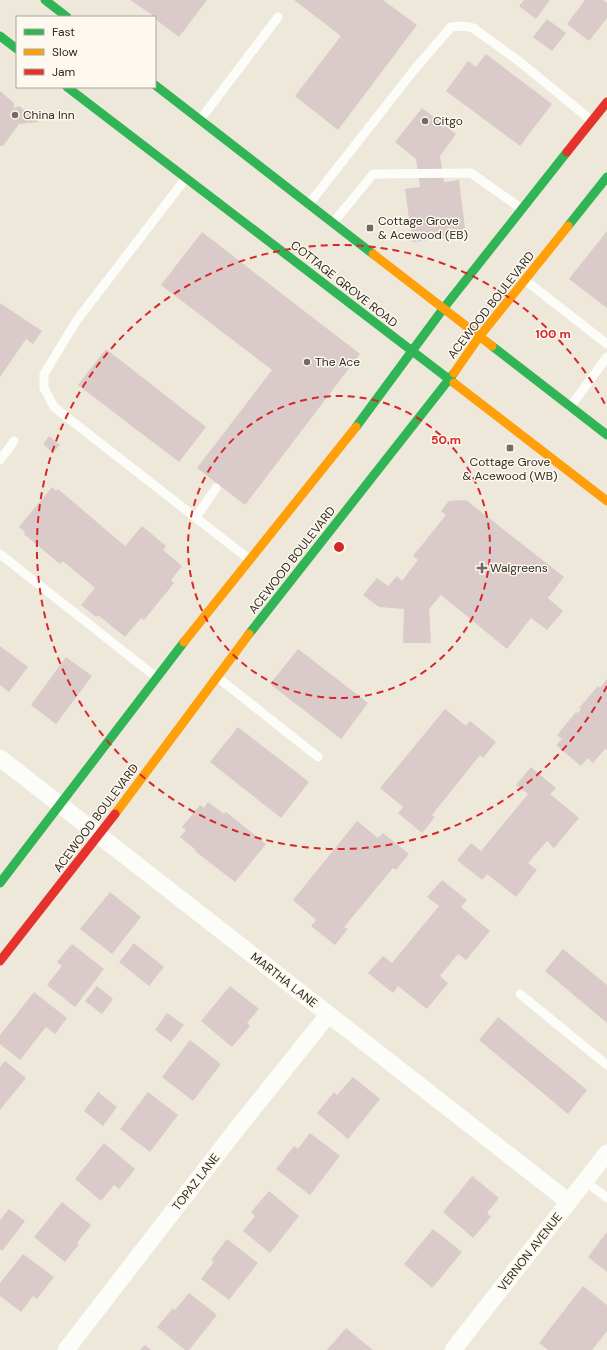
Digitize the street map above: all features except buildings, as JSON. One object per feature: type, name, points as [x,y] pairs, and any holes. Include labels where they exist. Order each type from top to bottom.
[{"type":"street","points":[[1,40],[16,48]]},
{"type":"street","points":[[156,86],[607,435]]},
{"type":"street","name":"COTTAGE GROVE ROAD","points":[[68,88],[607,501]]},
{"type":"street","points":[[0,883],[156,677],[348,438],[443,309],[607,102]]},
{"type":"street","name":"ACEWOOD BOULEVARD","points":[[0,961],[99,835],[218,677],[449,380],[479,337],[607,177]]},
{"type":"street","name":"MARTHA LANE","points":[[0,758],[569,1202]]},
{"type":"street","name":"TOPAZ LANE","points":[[66,1350],[229,1139],[328,1015]]},
{"type":"street","name":"VERNON AVENUE","points":[[453,1350],[607,1153]]},
{"type":"lane","points":[[200,120],[278,17]]},
{"type":"lane","points":[[309,204],[414,70],[451,28],[455,26],[473,28],[520,62],[592,121]]},
{"type":"lane","points":[[333,223],[373,174],[471,172],[522,209]]},
{"type":"lane","points":[[186,178],[77,320],[44,374],[44,388],[54,407],[250,560]]},
{"type":"lane","points":[[525,280],[607,344]]},
{"type":"lane","points":[[570,407],[607,357]]},
{"type":"lane","points":[[0,460],[14,441]]},
{"type":"lane","points":[[196,518],[216,488]]},
{"type":"lane","points":[[0,554],[156,677]]},
{"type":"lane","points":[[218,677],[318,757]]},
{"type":"lane","points":[[520,994],[607,1065]]},
{"type":"lane","points":[[585,1182],[607,1198]]},
{"type":"traffic: fast","points":[[45,0],[66,16]]},
{"type":"traffic: fast","points":[[0,36],[16,48]]},
{"type":"traffic: fast","points":[[156,86],[373,254]]},
{"type":"traffic: fast","points":[[68,88],[454,383]]},
{"type":"traffic: fast","points":[[356,427],[443,309],[567,152]]},
{"type":"traffic: fast","points":[[568,226],[607,177]]},
{"type":"traffic: fast","points":[[492,346],[607,435]]},
{"type":"traffic: fast","points":[[249,634],[454,373]]},
{"type":"traffic: fast","points":[[0,883],[184,642]]},
{"type":"traffic: slow","points":[[454,373],[479,337],[568,226]]},
{"type":"traffic: slow","points":[[373,254],[492,346]]},
{"type":"traffic: slow","points":[[454,383],[607,501]]},
{"type":"traffic: slow","points":[[184,642],[356,427]]},
{"type":"traffic: slow","points":[[115,814],[249,634]]},
{"type":"traffic: jam","points":[[567,152],[607,102]]},
{"type":"traffic: jam","points":[[0,961],[115,814]]},
{"type":"place","name":"China Inn","points":[[15,115]]},
{"type":"place","name":"Citgo","points":[[425,121]]},
{"type":"place","name":"Cottage Grove & Acewood (EB)","points":[[370,228]]},
{"type":"place","name":"The Ace","points":[[307,362]]},
{"type":"place","name":"Cottage Grove & Acewood (WB)","points":[[510,448]]},
{"type":"place","name":"Walgreens","points":[[482,568]]}]
